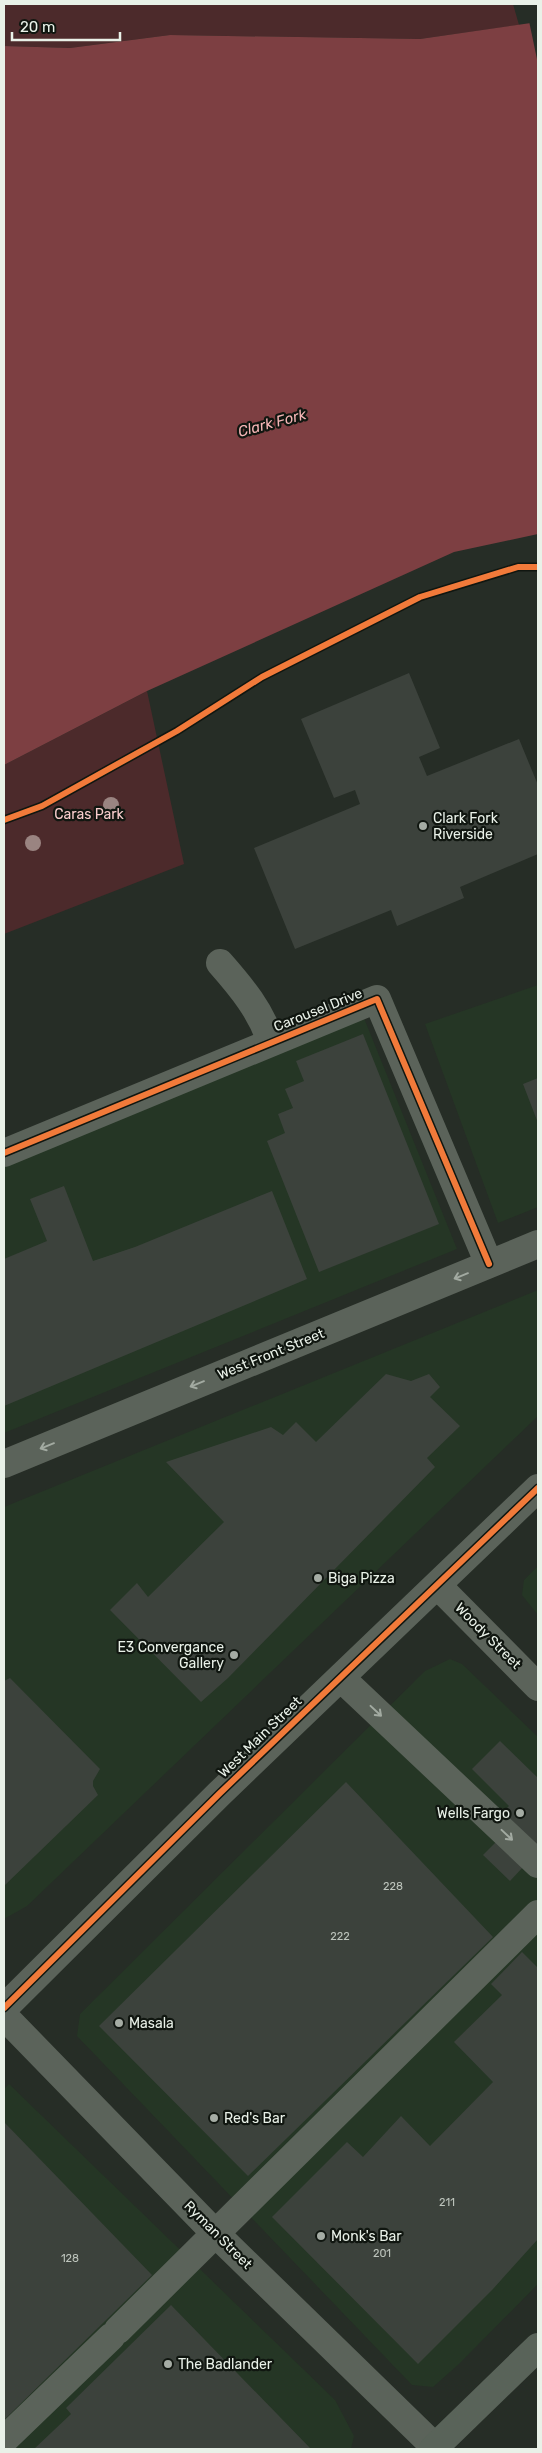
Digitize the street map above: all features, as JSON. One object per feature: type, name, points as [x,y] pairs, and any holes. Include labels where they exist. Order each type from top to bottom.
[{"type":"main road","points":[[435,2449],[538,2346]]},
{"type":"street","points":[[220,963],[250,998],[266,1026],[271,1042]]},
{"type":"street","name":"Carousel Drive","points":[[4,1153],[377,999],[489,1264]]},
{"type":"street","name":"West Front Street","points":[[4,1464],[538,1244]]},
{"type":"street","name":"West Main Street","points":[[4,2008],[219,1794],[538,1488]]},
{"type":"street","name":"Woody Street","points":[[438,1586],[538,1687]]},
{"type":"street","points":[[341,1678],[538,1864]]},
{"type":"street","points":[[4,2440],[216,2234],[538,1914]]},
{"type":"street","name":"Ryman Street","points":[[4,2016],[216,2234],[435,2449]]},
{"type":"shaded area","points":[[538,985],[538,1207],[498,1223],[425,1024]]},
{"type":"shaded area","points":[[364,1018],[457,1249],[4,1433],[4,1164]]},
{"type":"shaded area","points":[[538,1290],[538,1416],[27,1906],[4,1919],[4,1507]]},
{"type":"shaded area","points":[[538,1566],[538,1615],[522,1595],[524,1580]]},
{"type":"shaded area","points":[[450,1659],[462,1664],[538,1737],[538,2284],[459,2364],[433,2387],[412,2385],[77,2036],[80,2014],[425,1671]]},
{"type":"shaded area","points":[[9,2084],[335,2400],[354,2436],[351,2449],[4,2449],[4,2089]]},
{"type":"green space","points":[[4,4],[513,4],[519,25],[420,39],[170,35],[70,48],[4,46]]},
{"type":"green space","name":"Caras Park","points":[[147,691],[184,864],[4,934],[4,765]]},
{"type":"water","name":"Clark Fork","points":[[538,22],[538,534],[454,552],[147,691],[4,765],[4,46],[70,48],[170,35],[420,39]]},
{"type":"pier","points":[[538,19],[538,64],[529,21]]},
{"type":"building","name":"Clark Fork Riverside","points":[[409,673],[440,748],[419,757],[427,776],[519,739],[538,785],[538,854],[460,887],[464,898],[397,926],[391,910],[295,949],[254,848],[360,804],[355,790],[334,798],[301,719]]},
{"type":"building","points":[[363,1034],[439,1224],[319,1272],[267,1141],[285,1133],[278,1114],[293,1108],[285,1089],[304,1081],[296,1061]]},
{"type":"building","points":[[538,1078],[538,1123],[523,1084]]},
{"type":"building","points":[[64,1186],[93,1261],[135,1247],[272,1191],[307,1279],[4,1406],[4,1259],[47,1241],[30,1199]]},
{"type":"building","points":[[386,1374],[411,1381],[429,1374],[440,1387],[430,1397],[460,1426],[427,1458],[435,1467],[228,1678],[201,1702],[110,1610],[137,1583],[148,1597],[224,1522],[166,1462],[271,1427],[283,1435],[296,1422],[316,1442]]},
{"type":"building","points":[[10,1678],[100,1769],[93,1781],[93,1786],[98,1795],[5,1885],[4,1681]]},
{"type":"building","name":"Wells Fargo","points":[[500,1741],[538,1778],[538,1851],[510,1881],[483,1855],[507,1831],[495,1820],[509,1806],[472,1769]]},
{"type":"building","points":[[346,1782],[493,1937],[248,2176],[99,2026]]},
{"type":"building","points":[[522,1952],[538,1968],[538,2239],[493,2289],[418,2364],[272,2217],[347,2142],[363,2157],[401,2116],[430,2146],[493,2082],[454,2042],[502,1995],[491,1984]]},
{"type":"building","points":[[4,2122],[152,2275],[4,2420]]},
{"type":"building","points":[[171,2305],[311,2449],[34,2449],[71,2414],[66,2408]]},
{"type":"cycle path","points":[[4,820],[42,806],[177,731],[262,677],[420,597],[518,567],[538,567]]},
{"type":"cycle path","points":[[4,1153],[377,999],[489,1264]]},
{"type":"cycle path","points":[[4,2008],[219,1794],[538,1488]]},
{"type":"place","name":"Clark Fork Riverside","points":[[423,826]]},
{"type":"place","name":"Biga Pizza","points":[[318,1578]]},
{"type":"place","name":"E3 Convergance Gallery","points":[[234,1655]]},
{"type":"place","name":"Wells Fargo","points":[[520,1813]]},
{"type":"place","name":"Masala","points":[[119,2023]]},
{"type":"place","name":"Red's Bar","points":[[214,2118]]},
{"type":"place","name":"Monk's Bar","points":[[321,2236]]},
{"type":"place","name":"The Badlander","points":[[168,2364]]}]
